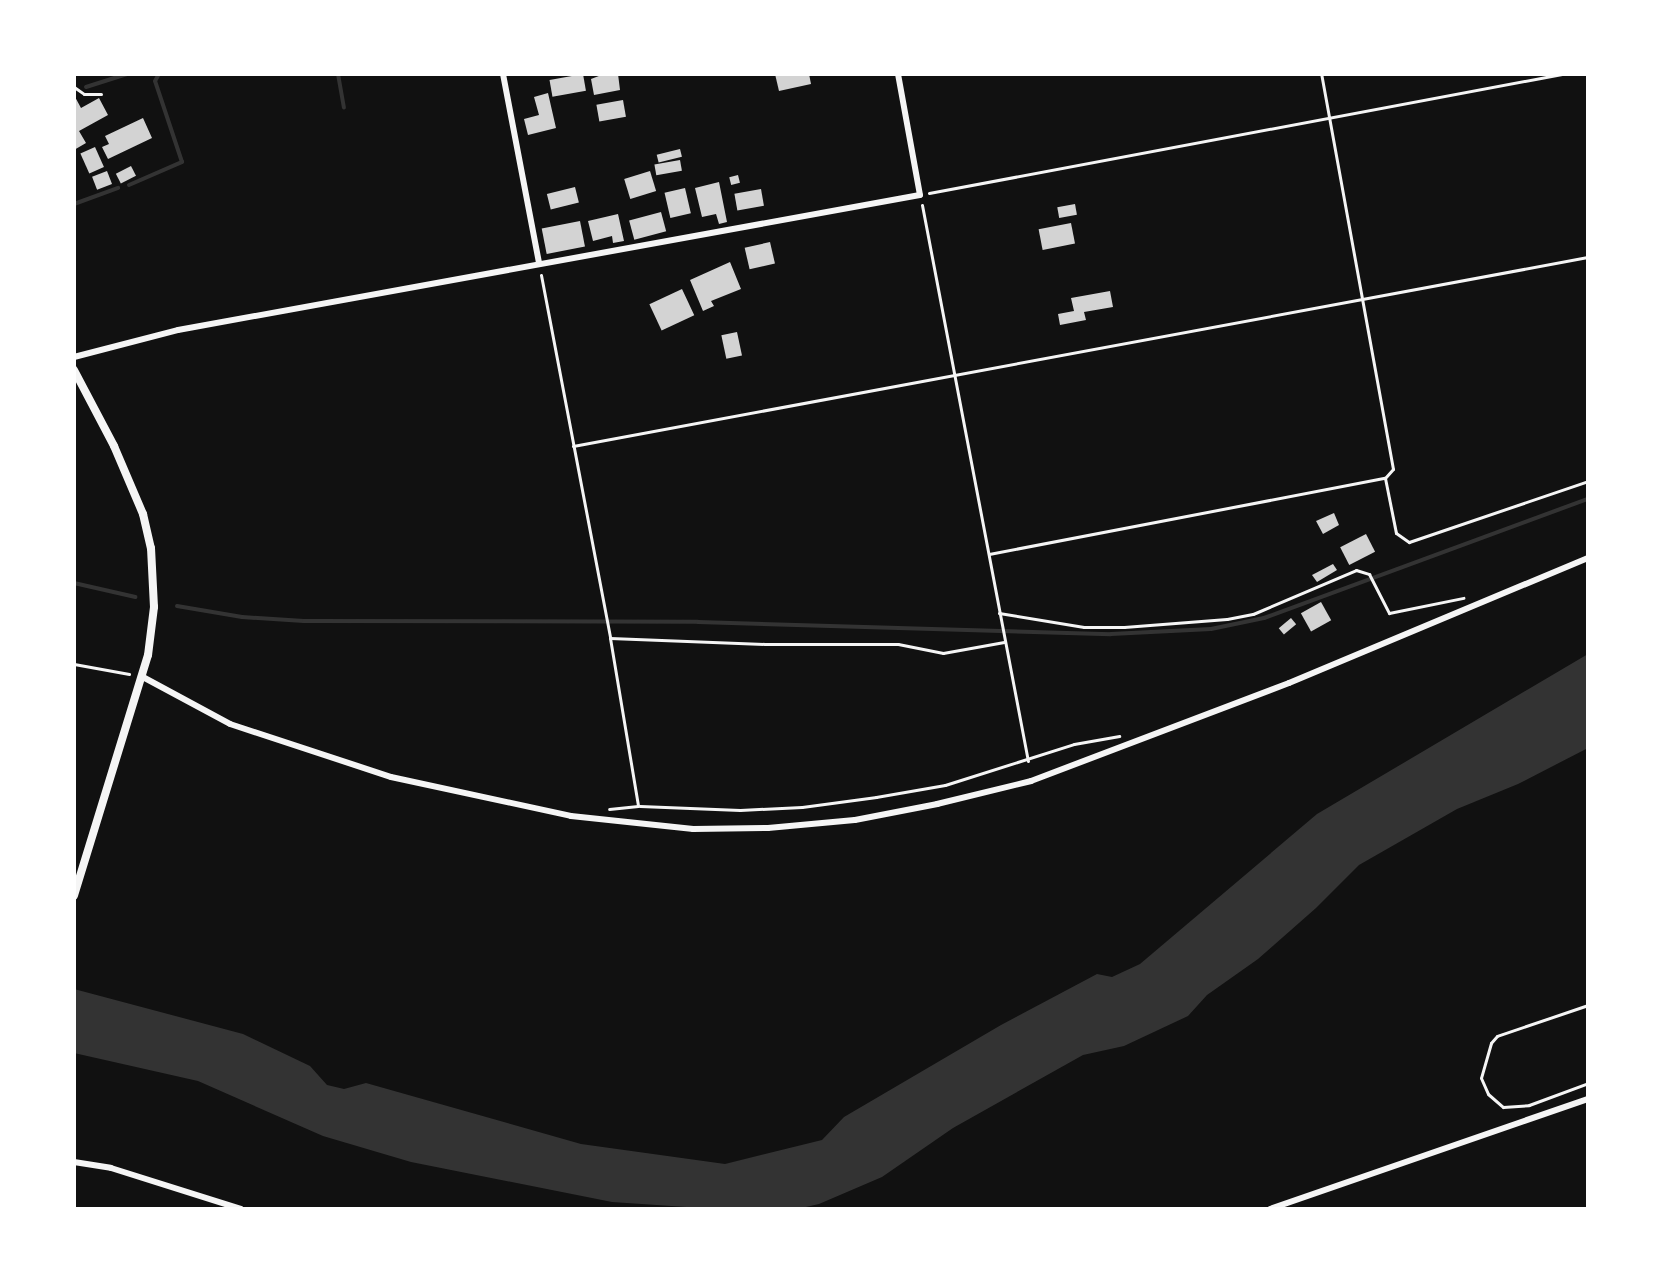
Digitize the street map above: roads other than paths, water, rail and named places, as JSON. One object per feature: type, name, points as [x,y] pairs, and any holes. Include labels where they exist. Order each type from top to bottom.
[{"type":"street","points":[[503,74],[539,263]]},
{"type":"street","points":[[74,357],[178,330],[920,195],[898,74]]},
{"type":"street","points":[[74,370],[130,479],[151,548],[154,607],[135,698],[74,896]]},
{"type":"street","points":[[141,676],[230,724],[391,777],[560,815],[693,829],[768,828],[855,820],[1031,781],[1289,683],[1588,558]]},
{"type":"street","points":[[1270,1209],[1588,1099]]},
{"type":"street","points":[[74,1162],[111,1168],[241,1209]]},
{"type":"lane","points":[[74,87],[84,94],[101,94]]},
{"type":"waterway","points":[[86,87],[127,74]]},
{"type":"waterway","points":[[129,185],[182,162],[155,81],[159,74]]},
{"type":"waterway","points":[[338,74],[344,107]]},
{"type":"waterway","points":[[74,204],[118,188]]},
{"type":"waterway","points":[[177,606],[242,617],[304,621],[698,622],[1111,634],[1211,629],[1264,618],[1588,499]]},
{"type":"waterway","points":[[74,583],[135,597]]}]
